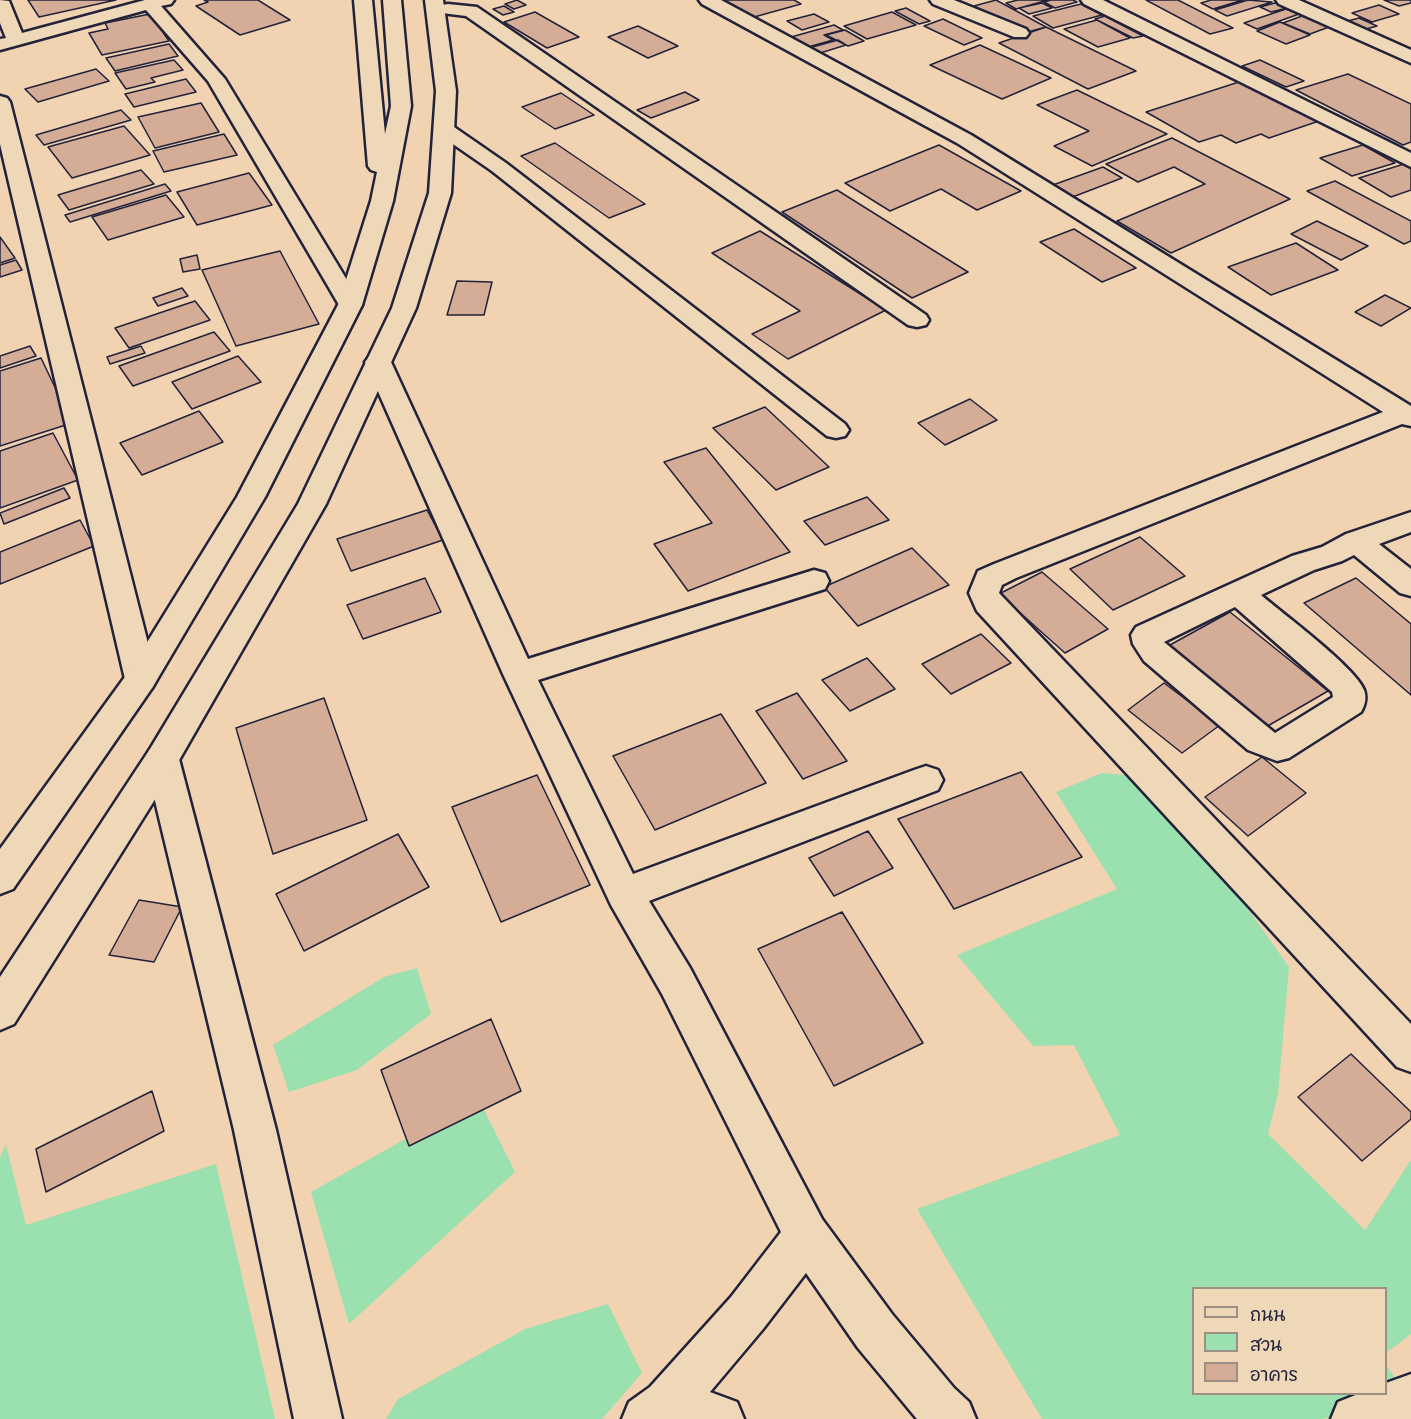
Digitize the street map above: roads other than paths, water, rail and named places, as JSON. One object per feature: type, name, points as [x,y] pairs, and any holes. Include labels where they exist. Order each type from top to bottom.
[{"type":"street","points":[[363,0],[382,201]]},
{"type":"street","points":[[0,878],[141,679],[251,497],[350,305],[382,201],[401,106],[392,0]]},
{"type":"street","points":[[708,0],[964,139],[1408,416]]},
{"type":"street","points":[[939,0],[1020,33]]},
{"type":"street","points":[[1090,0],[1411,161]]},
{"type":"street","points":[[1286,0],[1411,57]]},
{"type":"street","points":[[0,1],[8,42],[158,2],[216,79],[350,305]]},
{"type":"street","points":[[0,1011],[162,759],[312,504],[404,308],[440,193],[446,91],[443,3],[471,11],[918,320]]},
{"type":"street","points":[[0,102],[141,679]]},
{"type":"street","points":[[444,129],[509,175],[836,430]]},
{"type":"street","points":[[378,362],[519,674],[624,894],[676,981],[806,1235],[875,1331],[937,1405],[952,1419]]},
{"type":"street","points":[[1408,416],[997,574],[989,579],[984,593],[988,603],[1411,1053]]},
{"type":"street","points":[[1238,593],[1343,683],[1349,692],[1349,703],[1277,748],[1260,741],[1155,652],[1149,644],[1147,635],[1238,593],[1303,563],[1332,554],[1356,541],[1411,522]]},
{"type":"street","points":[[1356,541],[1411,585]]},
{"type":"street","points":[[519,674],[814,581]]},
{"type":"street","points":[[162,759],[255,1130],[318,1419]]},
{"type":"street","points":[[624,894],[926,780]]},
{"type":"street","points":[[657,1412],[747,1313],[806,1235]]},
{"type":"street","points":[[1355,1419],[1411,1398]]},
{"type":"street","points":[[657,1412],[720,1419]]}]
